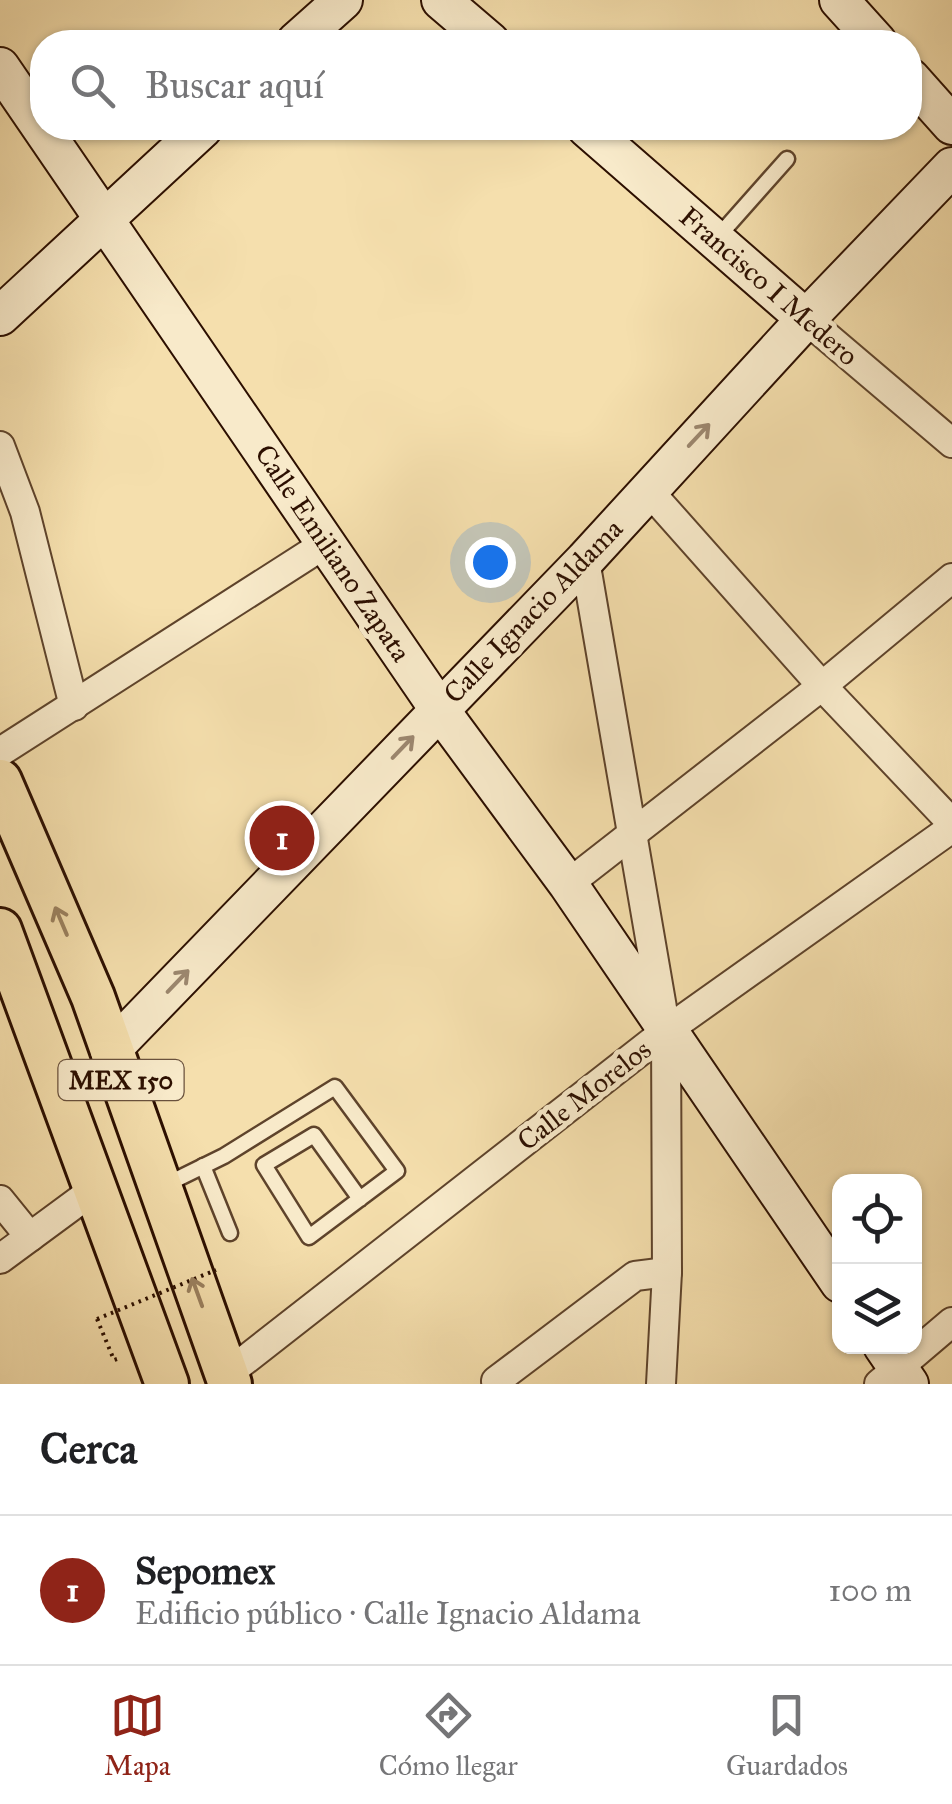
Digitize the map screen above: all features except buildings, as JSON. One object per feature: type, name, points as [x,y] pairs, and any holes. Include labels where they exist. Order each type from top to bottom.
[{"type":"main road","points":[[309,30],[343,0]]},
{"type":"main road","points":[[441,0],[476,30]]},
{"type":"main road","points":[[839,0],[866,30]]},
{"type":"main road","name":"Calle Emiliano Zapata","points":[[0,67],[30,110]]},
{"type":"main road","points":[[922,91],[952,125]]},
{"type":"main road","name":"Calle Emiliano Zapata","points":[[51,140],[439,709],[568,884],[832,1271]]},
{"type":"main road","points":[[0,316],[190,140]]},
{"type":"main road","name":"Francisco I Medero","points":[[601,140],[806,319]]},
{"type":"main road","name":"Calle Ignacio Aldama","points":[[110,1051],[585,560],[952,167]]},
{"type":"main road","name":"MEX 150","points":[[0,781],[94,997],[228,1379]]},
{"type":"main road","name":"MEX 150","points":[[2,941],[167,1384]]},
{"type":"street","name":"Francisco I Medero","points":[[806,319],[952,443]]},
{"type":"street","points":[[0,446],[26,512],[74,706]]},
{"type":"street","points":[[648,490],[952,825]]},
{"type":"street","points":[[0,752],[328,542]]},
{"type":"street","points":[[585,560],[666,1030],[667,1272],[661,1384]]},
{"type":"street","points":[[568,884],[822,686],[952,578]]},
{"type":"street","name":"Calle Morelos","points":[[228,1379],[666,1030],[952,825]]},
{"type":"street","points":[[0,1260],[95,1189]]},
{"type":"street","points":[[0,1200],[30,1237]]},
{"type":"street","points":[[496,1381],[635,1276],[667,1272]]},
{"type":"street","points":[[892,1371],[952,1322]]},
{"type":"lane","points":[[716,240],[787,158]]},
{"type":"lane","points":[[160,1188],[335,1087],[398,1172],[309,1237],[264,1165],[314,1135],[360,1199]]},
{"type":"lane","points":[[204,1166],[230,1233]]},
{"type":"path","points":[[114,1360],[98,1320],[216,1270]]},
{"type":"place","name":"Sepomex","points":[[282,838]]}]
